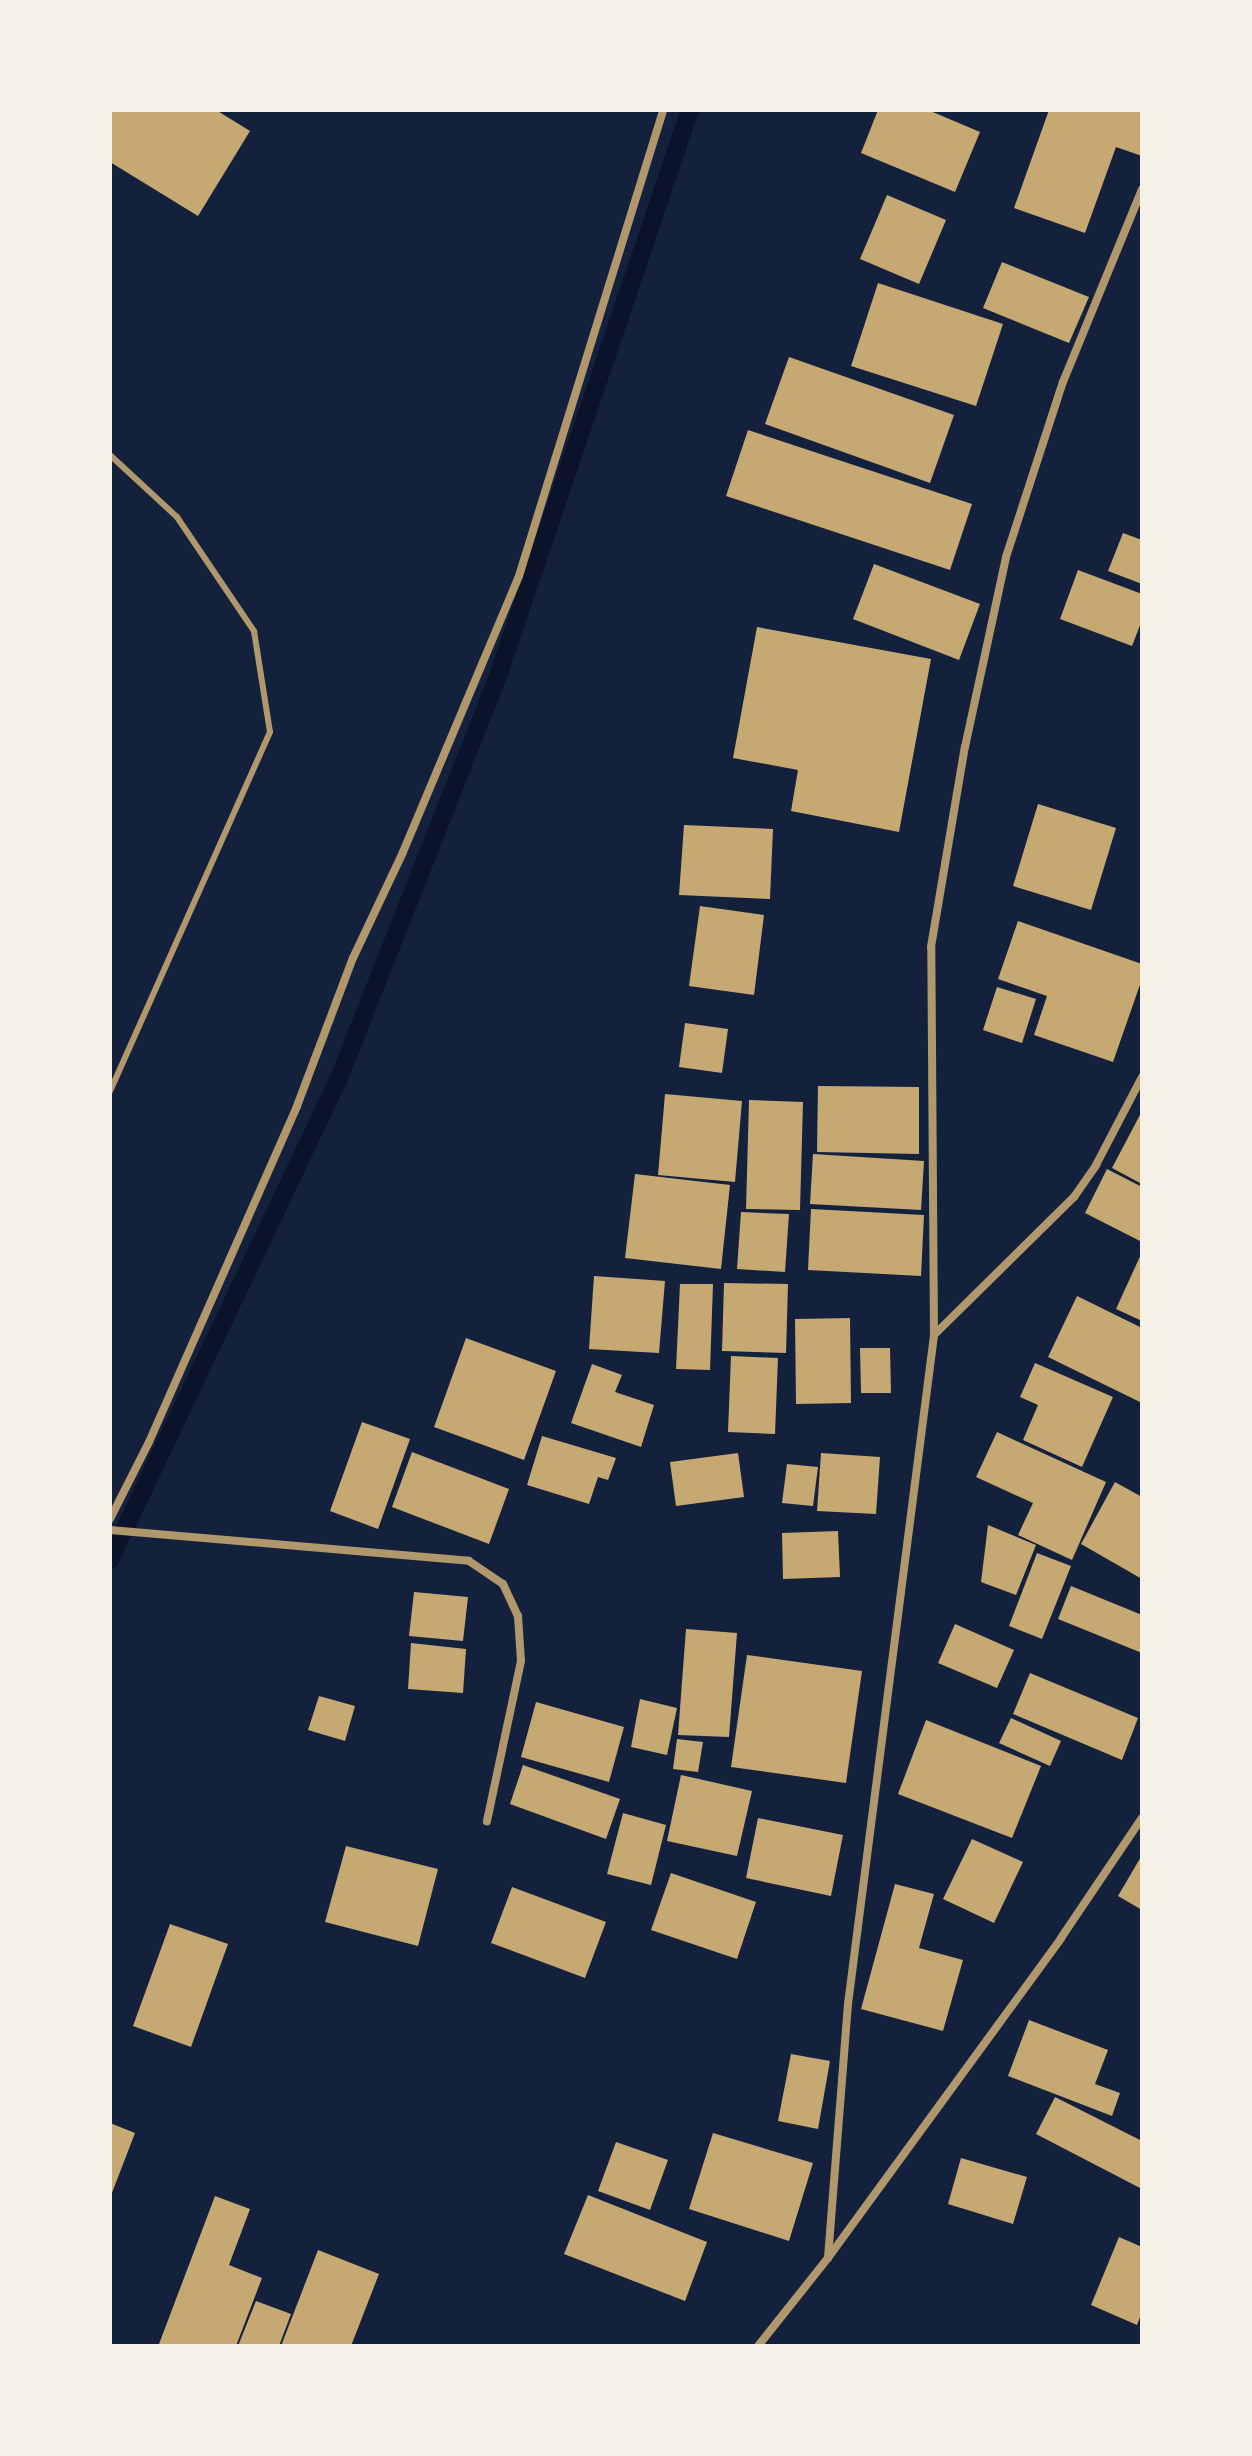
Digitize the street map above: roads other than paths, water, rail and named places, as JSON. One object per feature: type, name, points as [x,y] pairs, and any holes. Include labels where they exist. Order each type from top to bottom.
[{"type":"street","points":[[110,1519],[149,1442],[297,1106],[353,958],[403,852],[519,576],[663,110]]},
{"type":"street","points":[[828,2258],[848,2004],[934,1335],[931,947],[965,747],[1006,557],[1063,382],[1142,189]]},
{"type":"street","points":[[934,1335],[1074,1197],[1096,1165],[1142,1077]]},
{"type":"street","points":[[110,1530],[469,1561],[503,1584],[518,1616],[521,1661],[487,1821]]},
{"type":"street","points":[[758,2346],[828,2258],[1061,1938],[1142,1818]]},
{"type":"lane","points":[[110,455],[177,517],[254,631],[270,732],[110,1091]]},
{"type":"waterway","points":[[110,1560],[339,1078],[496,682],[690,110]]}]
